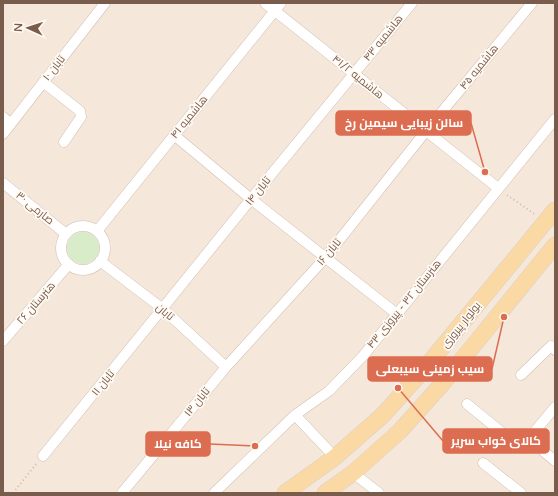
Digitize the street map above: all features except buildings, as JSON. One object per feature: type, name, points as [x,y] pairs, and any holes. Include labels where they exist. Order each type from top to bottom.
[{"type":"main road","name":"بولوار پیروزی","points":[[285,493],[334,458],[383,415],[425,368],[550,215]]},
{"type":"main road","name":"بولوار پیروزی","points":[[325,493],[353,473],[400,431],[433,394],[555,246]]},
{"type":"street","name":"تابان ۱۰","points":[[3,134],[105,3]]},
{"type":"street","name":"هاشمیه ۴۱/۲","points":[[265,3],[278,7],[354,74],[498,188]]},
{"type":"street","name":"هاشمیه ۴۳","points":[[354,74],[412,3]]},
{"type":"street","name":"هاشمیه ۴۵","points":[[426,131],[532,3]]},
{"type":"street","name":"هاشمیه ۴۱","points":[[96,231],[278,7]]},
{"type":"street","name":"تابان ۱۴","points":[[163,309],[354,74]]},
{"type":"street","points":[[43,82],[80,112],[81,117],[64,142]]},
{"type":"street","points":[[3,117],[11,124]]},
{"type":"street","name":"هنرستان ۳۲ - پیروزی ۴۳","points":[[214,493],[294,415],[329,391],[363,356],[555,119]]},
{"type":"street","name":"تابان ۱۶","points":[[226,367],[325,258],[426,131]]},
{"type":"street","points":[[174,135],[251,199],[396,314]]},
{"type":"street","name":"صارمی ۳۰","points":[[3,184],[66,234]]},
{"type":"street","points":[[81,226],[92,228],[96,231],[100,235],[104,245],[104,251],[100,261],[96,265],[85,269],[74,268],[62,255],[61,250],[63,238],[75,227],[81,226]]},
{"type":"street","name":"تابان","points":[[100,261],[163,309],[226,367]]},
{"type":"street","name":"هنرستان ۲۶","points":[[3,341],[69,264]]},
{"type":"street","name":"تابان ۱۱","points":[[43,456],[163,309]]},
{"type":"street","points":[[520,375],[551,346],[555,350]]},
{"type":"street","name":"تابان ۱۳","points":[[122,493],[226,367]]},
{"type":"street","points":[[468,404],[521,448],[555,407]]},
{"type":"street","points":[[294,415],[328,451]]},
{"type":"street","points":[[529,440],[555,461]]},
{"type":"street","points":[[483,463],[521,493]]},
{"type":"street","points":[[353,473],[379,493]]},
{"type":"path","points":[[498,188],[550,215]]},
{"type":"path","points":[[13,493],[43,456]]},
{"type":"shaded area","points":[[3,3],[555,3],[555,493],[3,493]]},
{"type":"green space","points":[[83,232],[94,237],[99,248],[94,259],[83,264],[72,259],[67,248],[72,237]]},
{"type":"place","name":"سالن زیبایی سیمین رخ","points":[[485,172]]},
{"type":"place","name":"سیب زمینی سیبعلی","points":[[504,317]]},
{"type":"place","name":"کالای خواب سریر","points":[[398,388]]},
{"type":"place","name":"کافه نیلا","points":[[255,446]]}]
